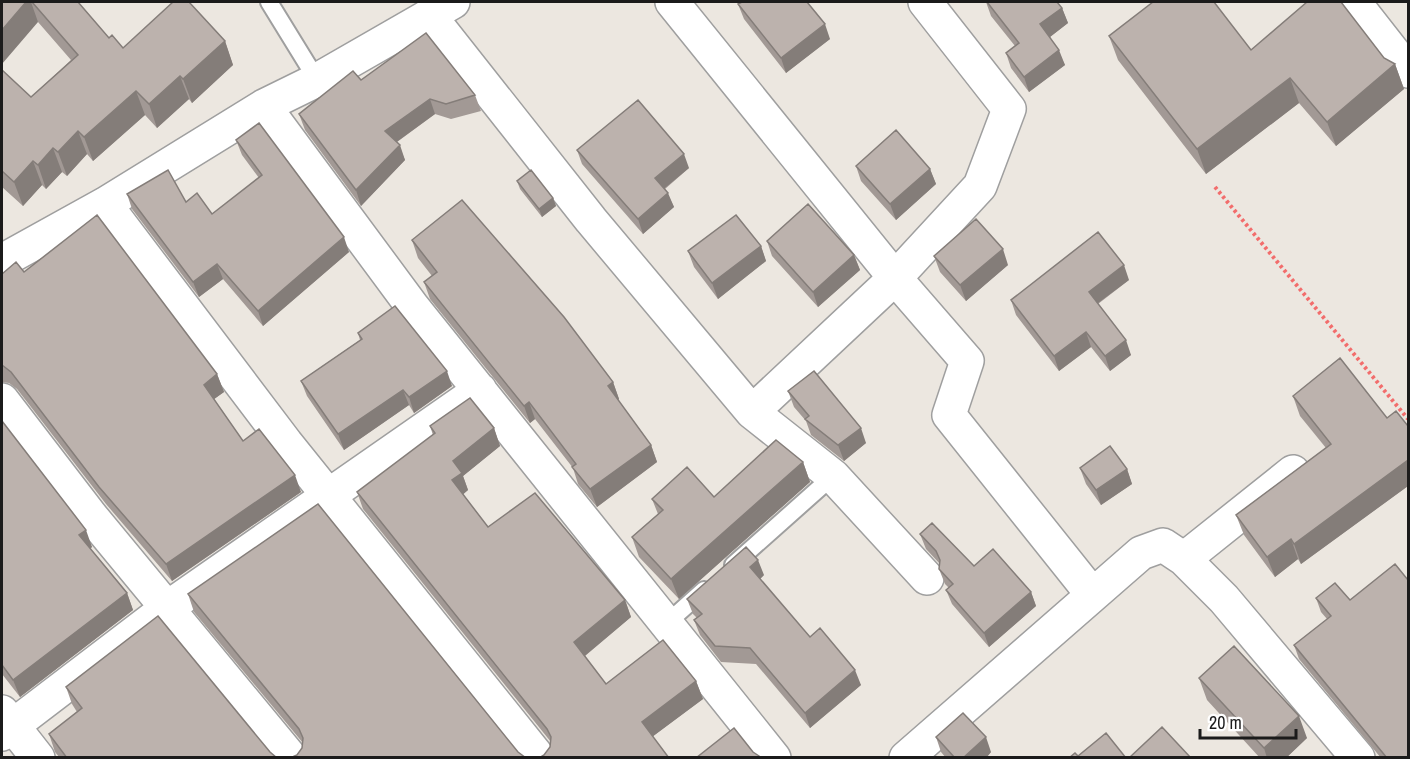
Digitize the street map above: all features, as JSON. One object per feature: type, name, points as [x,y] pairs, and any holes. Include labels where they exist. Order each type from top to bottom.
[{"type":"street","points":[[672,2],[895,278],[967,362],[949,415],[1092,594]]},
{"type":"street","points":[[752,412],[895,278],[980,186],[1009,109],[925,2]]},
{"type":"street","points":[[1354,2],[1408,71]]},
{"type":"street","points":[[8,248],[105,204],[264,106],[317,80],[441,8],[591,220],[752,412],[832,476],[927,578]]},
{"type":"street","points":[[264,106],[412,306],[774,758]]},
{"type":"street","points":[[105,204],[328,495],[539,758]]},
{"type":"street","points":[[38,758],[5,724],[480,390]]},
{"type":"street","points":[[2,400],[90,516],[291,758]]},
{"type":"street","points":[[1184,559],[1293,472]]},
{"type":"street","points":[[906,758],[1141,553],[1163,545],[1184,559],[1224,599],[1358,758]]},
{"type":"lane","points":[[269,2],[317,80]]},
{"type":"lane","points":[[667,623],[832,476]]},
{"type":"path","points":[[1215,187],[1408,419]]},
{"type":"building","points":[[2,2],[26,2],[2,30]]},
{"type":"building","points":[[32,2],[78,2],[109,38],[112,35],[123,48],[173,2],[189,2],[225,41],[183,79],[180,76],[149,104],[136,91],[84,137],[78,131],[58,152],[53,148],[38,165],[33,161],[14,182],[2,171],[2,70],[31,97],[78,55]]},
{"type":"building","points":[[742,2],[807,2],[825,24],[781,58],[738,4]]},
{"type":"building","points":[[987,2],[1057,2],[1062,8],[1040,24],[1059,50],[1024,77],[1006,53],[1019,43]]},
{"type":"building","points":[[1153,2],[1214,2],[1251,50],[1307,2],[1341,2],[1384,58],[1395,64],[1327,122],[1290,78],[1197,149],[1109,36]]},
{"type":"building","points":[[426,33],[475,95],[446,104],[430,99],[385,131],[400,145],[356,190],[299,114],[353,71],[361,80]]},
{"type":"building","points":[[638,100],[684,154],[655,178],[668,193],[638,219],[577,150]]},
{"type":"building","points":[[259,123],[344,237],[258,311],[217,264],[193,282],[127,194],[168,170],[186,202],[197,193],[212,214],[262,175],[236,140]]},
{"type":"building","points":[[896,130],[930,169],[890,204],[856,166]]},
{"type":"building","points":[[531,170],[553,198],[539,209],[517,181]]},
{"type":"building","points":[[462,200],[564,317],[613,382],[608,386],[651,445],[590,489],[572,467],[576,464],[529,402],[524,406],[424,282],[437,272],[412,240]]},
{"type":"building","points":[[808,204],[854,255],[813,292],[767,241]]},
{"type":"building","points":[[97,215],[217,374],[204,385],[243,441],[259,429],[295,475],[166,564],[99,487],[11,372],[2,365],[2,274],[16,262],[24,272]]},
{"type":"building","points":[[736,215],[761,246],[712,283],[688,251]]},
{"type":"building","points":[[976,219],[1003,249],[960,285],[934,256]]},
{"type":"building","points":[[1098,232],[1124,265],[1089,292],[1126,340],[1105,356],[1086,332],[1054,356],[1011,300]]},
{"type":"building","points":[[395,306],[447,371],[409,397],[403,390],[338,434],[301,381],[362,339],[358,333]]},
{"type":"building","points":[[1340,358],[1387,418],[1396,411],[1408,426],[1408,460],[1294,544],[1291,539],[1267,557],[1236,515],[1331,444],[1293,396]]},
{"type":"building","points":[[814,371],[861,428],[838,445],[805,419],[809,416],[788,391]]},
{"type":"building","points":[[470,398],[494,428],[453,461],[462,473],[452,480],[488,527],[535,493],[625,600],[574,642],[606,684],[663,640],[696,681],[642,722],[669,758],[539,758],[550,747],[551,737],[547,729],[357,492],[435,433],[430,426]]},
{"type":"building","points":[[2,421],[86,530],[79,535],[127,593],[13,680],[2,665]]},
{"type":"building","points":[[776,440],[803,462],[671,579],[632,537],[663,510],[652,499],[687,467],[714,497]]},
{"type":"building","points":[[1110,446],[1127,469],[1096,490],[1080,468]]},
{"type":"building","points":[[318,504],[518,752],[526,758],[290,758],[297,755],[302,748],[303,738],[299,729],[188,594]]},
{"type":"building","points":[[932,523],[974,566],[993,549],[1031,592],[984,633],[946,590],[953,584],[939,569],[940,560],[936,551],[920,534]]},
{"type":"building","points":[[746,547],[758,560],[750,567],[810,637],[820,628],[855,670],[805,713],[750,648],[715,646],[694,620],[702,614],[687,599]]},
{"type":"building","points":[[1395,564],[1408,580],[1408,758],[1387,758],[1294,645],[1331,616],[1316,598],[1335,583],[1350,600]]},
{"type":"building","points":[[158,616],[277,758],[67,758],[49,734],[82,708],[66,687]]},
{"type":"building","points":[[1234,646],[1299,716],[1264,748],[1199,678]]},
{"type":"building","points":[[963,713],[986,737],[963,758],[955,758],[936,737]]},
{"type":"building","points":[[1162,727],[1191,758],[1129,758]]},
{"type":"building","points":[[734,728],[753,752],[762,758],[696,758]]},
{"type":"building","points":[[1106,733],[1126,758],[1069,758],[1075,753],[1078,756]]}]
